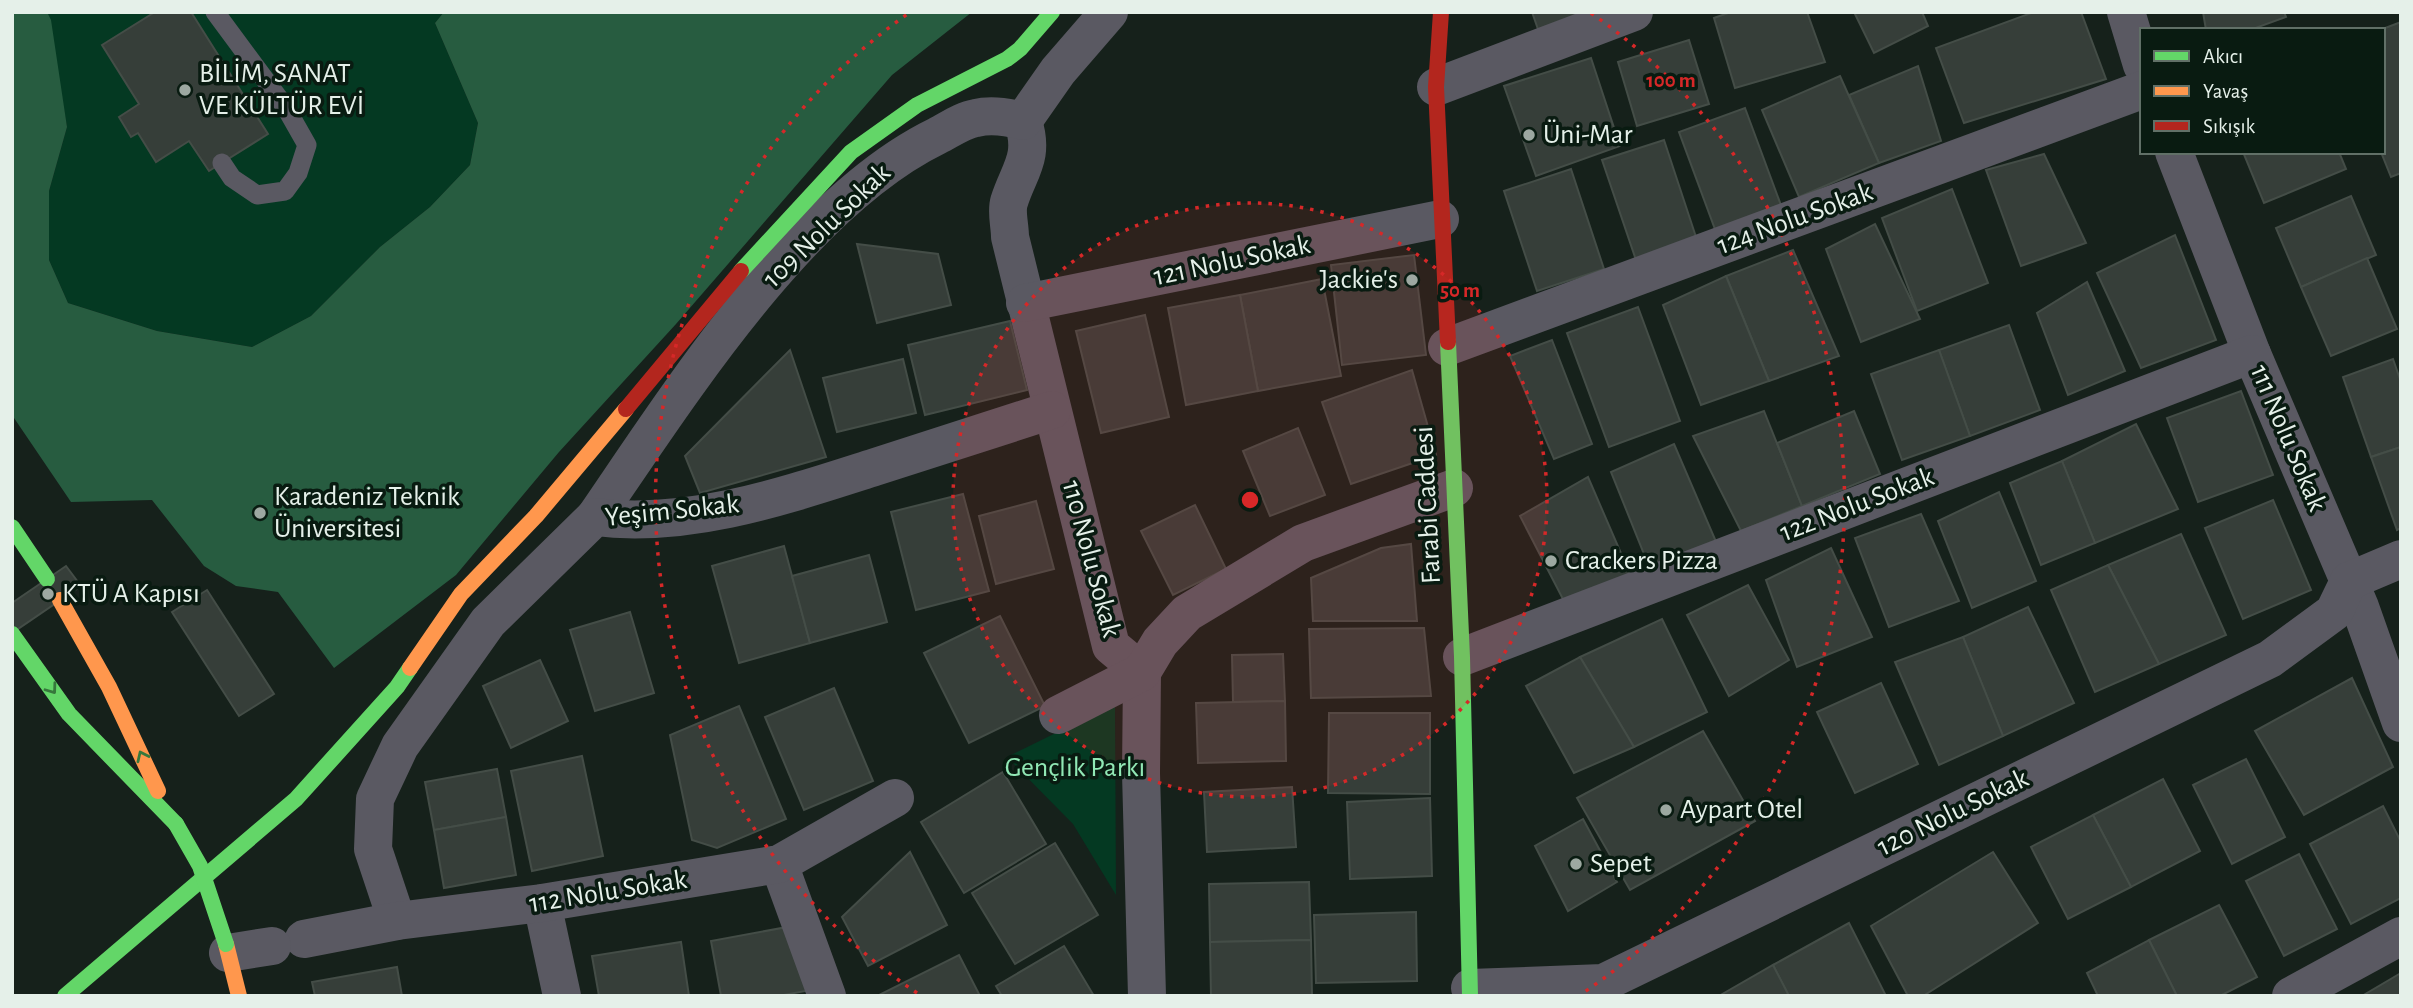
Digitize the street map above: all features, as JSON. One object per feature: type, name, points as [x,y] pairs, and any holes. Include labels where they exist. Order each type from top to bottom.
[{"type":"street","points":[[65,996],[296,799],[397,687],[461,594],[536,516],[751,259],[851,152],[918,105],[1007,59],[1020,49],[1052,12]]},
{"type":"street","points":[[1023,121],[1058,71],[1109,12]]},
{"type":"street","name":"Farabi Caddesi","points":[[1441,12],[1436,88],[1462,657],[1470,992]]},
{"type":"street","points":[[1436,88],[1634,12]]},
{"type":"street","points":[[2126,12],[2140,58]]},
{"type":"street","name":"124 Nolu Sokak","points":[[1447,347],[2140,91]]},
{"type":"street","name":"109 Nolu Sokak","points":[[596,517],[667,411],[779,265],[850,197],[908,150],[975,118],[1002,116],[1023,121]]},
{"type":"street","name":"110 Nolu Sokak","points":[[1023,121],[1029,140],[1024,173],[1008,204],[1010,237],[1111,646],[1142,672],[1140,773],[1147,996]]},
{"type":"street","name":"111 Nolu Sokak","points":[[2175,154],[2252,354],[2349,581],[2401,723]]},
{"type":"street","name":"121 Nolu Sokak","points":[[1025,303],[1440,219]]},
{"type":"street","name":"122 Nolu Sokak","points":[[1462,657],[2252,354]]},
{"type":"street","name":"Yeşim Sokak","points":[[397,921],[373,849],[375,799],[400,746],[488,621],[596,517],[631,522],[792,494],[1052,410]]},
{"type":"street","points":[[1058,715],[1142,672],[1160,642],[1187,613],[1303,543],[1454,488]]},
{"type":"street","points":[[12,527],[41,583],[12,553]]},
{"type":"street","points":[[2349,581],[2401,559]]},
{"type":"street","name":"120 Nolu Sokak","points":[[1470,992],[1607,989],[2270,659],[2333,612],[2349,581]]},
{"type":"street","points":[[54,604],[109,687],[173,821],[188,844],[215,905],[239,996]]},
{"type":"street","points":[[12,634],[69,714],[173,821]]},
{"type":"street","name":"112 Nolu Sokak","points":[[227,948],[288,943],[397,921],[542,903],[779,864],[895,798]]},
{"type":"street","points":[[779,864],[827,996]]},
{"type":"street","points":[[542,903],[562,996]]},
{"type":"street","points":[[2291,996],[2401,936]]},
{"type":"lane","points":[[215,12],[286,108],[307,145],[298,173],[285,191],[257,195],[232,178],[222,163]]},
{"type":"green space","points":[[12,12],[47,12],[51,20],[67,127],[49,191],[49,260],[68,303],[157,331],[252,347],[311,316],[380,247],[430,207],[470,165],[478,123],[435,23],[444,12],[972,12],[892,75],[676,324],[559,452],[456,575],[334,668],[278,592],[236,586],[204,566],[152,500],[71,502],[12,415]]},
{"type":"green space","points":[[47,12],[444,12],[435,23],[478,123],[470,165],[430,207],[380,247],[311,316],[252,347],[157,331],[68,303],[49,260],[49,191],[67,127]]},
{"type":"green space","name":"Gençlik Parkı","points":[[1115,704],[1116,895],[1073,824],[1007,757]]},
{"type":"building","name":"BİLİM, SANAT VE KÜLTÜR EVİ","points":[[155,12],[191,12],[268,134],[209,171],[189,141],[156,162],[138,133],[131,137],[119,117],[139,104],[102,45]]},
{"type":"building","points":[[1532,12],[1601,12],[1540,35]]},
{"type":"building","points":[[1731,12],[1807,12],[1825,62],[1735,88],[1714,18]]},
{"type":"building","points":[[1854,12],[1922,12],[1928,26],[1874,53]]},
{"type":"building","points":[[2034,12],[2081,12],[2106,79],[1964,123],[1936,48]]},
{"type":"building","points":[[2203,12],[2284,12],[2286,17],[2256,28],[2206,28]]},
{"type":"building","points":[[2401,22],[2401,173],[2391,177],[2382,154],[2385,154],[2385,28]]},
{"type":"building","points":[[1689,40],[1709,104],[1637,126],[1618,62]]},
{"type":"building","points":[[1591,58],[1620,146],[1536,176],[1504,86]]},
{"type":"building","points":[[1918,66],[1941,141],[1879,163],[1849,95]]},
{"type":"building","points":[[1840,76],[1879,163],[1799,197],[1762,110]]},
{"type":"building","points":[[1745,108],[1782,208],[1716,232],[1679,132]]},
{"type":"building","points":[[1664,140],[1698,243],[1637,263],[1602,160]]},
{"type":"building","points":[[2044,154],[2086,243],[2021,266],[1986,170]]},
{"type":"building","points":[[2244,154],[2340,154],[2346,169],[2264,203]]},
{"type":"building","points":[[1571,169],[1604,269],[1537,291],[1504,191]]},
{"type":"building","points":[[1952,189],[1988,283],[1917,311],[1882,218]]},
{"type":"building","points":[[2351,196],[2376,255],[2301,287],[2276,228]]},
{"type":"building","points":[[1875,224],[1920,319],[1861,342],[1826,249]]},
{"type":"building","points":[[2175,235],[2216,340],[2141,368],[2097,273]]},
{"type":"building","points":[[857,244],[938,254],[951,305],[877,323]]},
{"type":"building","points":[[1793,250],[1839,356],[1769,381],[1726,276]]},
{"type":"building","points":[[1414,255],[1426,355],[1342,365],[1331,265]]},
{"type":"building","points":[[2367,258],[2397,329],[2331,356],[2301,287]]},
{"type":"building","points":[[1726,276],[1769,381],[1701,405],[1663,305]]},
{"type":"building","points":[[1322,279],[1341,376],[1258,391],[1240,295]]},
{"type":"building","points":[[2087,282],[2125,371],[2068,395],[2037,313]]},
{"type":"building","points":[[1240,295],[1258,391],[1186,405],[1168,308]]},
{"type":"building","points":[[1638,307],[1680,421],[1609,447],[1567,333]]},
{"type":"building","points":[[1145,315],[1169,417],[1101,433],[1076,331]]},
{"type":"building","points":[[1010,321],[1027,390],[925,415],[908,345]]},
{"type":"building","points":[[2009,325],[2040,410],[1970,436],[1939,350]]},
{"type":"building","points":[[1552,340],[1592,444],[1554,459],[1510,356]]},
{"type":"building","points":[[790,350],[826,457],[700,493],[685,456]]},
{"type":"building","points":[[1939,350],[1970,436],[1902,460],[1871,374]]},
{"type":"building","points":[[903,359],[916,413],[837,432],[823,378]]},
{"type":"building","points":[[2393,359],[2401,382],[2401,447],[2371,457],[2343,377]]},
{"type":"building","points":[[1412,370],[1436,455],[1351,484],[1322,402]]},
{"type":"building","points":[[2241,391],[2273,475],[2198,502],[2167,418]]},
{"type":"building","points":[[1764,411],[1802,506],[1741,531],[1693,436]]},
{"type":"building","points":[[1854,411],[1880,474],[1802,506],[1777,443]]},
{"type":"building","points":[[2136,424],[2178,509],[2095,543],[2062,461]]},
{"type":"building","points":[[1298,428],[1325,495],[1270,516],[1243,451]]},
{"type":"building","points":[[1674,444],[1717,544],[1650,569],[1611,472]]},
{"type":"building","points":[[2401,447],[2401,528],[2397,530],[2371,457]]},
{"type":"building","points":[[2062,461],[2095,543],[2041,565],[2010,483]]},
{"type":"building","points":[[1588,477],[1630,574],[1566,605],[1520,516]]},
{"type":"building","points":[[1999,492],[2036,581],[1972,608],[1938,521]]},
{"type":"building","points":[[963,494],[989,591],[916,610],[891,512]]},
{"type":"building","points":[[2273,500],[2311,590],[2243,619],[2205,528]]},
{"type":"building","points":[[1036,501],[1054,569],[996,584],[979,516]]},
{"type":"building","points":[[1195,505],[1226,569],[1173,595],[1141,531]]},
{"type":"building","points":[[1921,514],[1959,601],[1889,627],[1855,538]]},
{"type":"building","points":[[2181,534],[2226,635],[2159,664],[2108,565]]},
{"type":"building","points":[[1411,544],[1417,621],[1313,621],[1311,578],[1381,548]]},
{"type":"building","points":[[784,546],[810,643],[739,663],[712,566]]},
{"type":"building","points":[[1831,548],[1872,637],[1797,667],[1766,580]]},
{"type":"building","points":[[869,555],[887,622],[810,643],[792,576]]},
{"type":"building","points":[[2108,565],[2159,664],[2095,692],[2051,590]]},
{"type":"building","name":"KTÜ A Kapısı","points":[[66,566],[81,586],[12,633],[12,603]]},
{"type":"building","points":[[1748,585],[1789,660],[1729,696],[1687,615]]},
{"type":"building","points":[[207,590],[274,694],[239,716],[172,612]]},
{"type":"building","points":[[2028,607],[2074,703],[2003,736],[1963,637]]},
{"type":"building","points":[[630,612],[654,693],[595,711],[570,630]]},
{"type":"building","points":[[1000,616],[1045,706],[969,743],[924,653]]},
{"type":"building","points":[[1662,619],[1707,712],[1634,747],[1580,657]]},
{"type":"building","points":[[1424,628],[1431,696],[1311,698],[1309,629]]},
{"type":"building","points":[[1963,637],[2003,736],[1939,765],[1895,662]]},
{"type":"building","points":[[1283,654],[1285,701],[1233,702],[1232,655]]},
{"type":"building","points":[[1580,657],[1634,747],[1574,773],[1526,686]]},
{"type":"building","points":[[540,660],[568,721],[511,748],[483,686]]},
{"type":"building","points":[[2352,678],[2393,767],[2304,815],[2255,731]]},
{"type":"building","points":[[1881,683],[1918,764],[1855,793],[1817,712]]},
{"type":"building","points":[[834,688],[873,781],[804,810],[765,717]]},
{"type":"building","points":[[1285,701],[1286,761],[1198,763],[1196,703]]},
{"type":"building","points":[[739,706],[786,819],[717,848],[692,840],[670,735]]},
{"type":"building","points":[[1329,713],[1430,713],[1430,794],[1328,793]]},
{"type":"building","name":"Aypart Otel","points":[[1703,731],[1755,821],[1630,890],[1577,798]]},
{"type":"building","points":[[582,756],[603,856],[532,871],[511,771]]},
{"type":"building","points":[[2246,759],[2285,837],[2232,864],[2193,785]]},
{"type":"building","points":[[497,769],[506,817],[434,830],[425,782]]},
{"type":"building","points":[[1003,772],[1046,844],[964,893],[921,822]]},
{"type":"building","points":[[2163,779],[2200,851],[2131,887],[2093,815]]},
{"type":"building","points":[[1292,787],[1296,847],[1207,852],[1204,792]]},
{"type":"building","points":[[1430,798],[1432,876],[1350,879],[1347,802]]},
{"type":"building","points":[[2383,806],[2401,842],[2401,898],[2351,924],[2310,844]]},
{"type":"building","points":[[2093,815],[2131,887],[2068,919],[2031,847]]},
{"type":"building","points":[[506,817],[516,875],[444,888],[434,830]]},
{"type":"building","name":"Sepet","points":[[1583,819],[1617,882],[1568,911],[1535,846]]},
{"type":"building","points":[[1055,843],[1098,915],[1015,964],[972,893]]},
{"type":"building","points":[[910,852],[947,925],[868,966],[842,917]]},
{"type":"building","points":[[1993,852],[2038,923],[1923,996],[1908,996],[1871,926]]},
{"type":"building","points":[[2299,854],[2337,929],[2284,956],[2246,881]]},
{"type":"building","points":[[1309,882],[1311,940],[1210,942],[1209,884]]},
{"type":"building","points":[[2219,905],[2257,977],[2220,996],[2177,996],[2149,940]]},
{"type":"building","points":[[1416,912],[1417,981],[1316,983],[1314,915]]},
{"type":"building","points":[[1849,923],[1886,996],[1789,996],[1773,965]]},
{"type":"building","points":[[798,925],[811,990],[778,996],[721,996],[711,941]]},
{"type":"building","points":[[1311,940],[1312,996],[1211,996],[1210,942]]},
{"type":"building","points":[[2149,940],[2177,996],[2098,996],[2087,973]]},
{"type":"building","points":[[681,942],[689,996],[599,996],[592,956]]},
{"type":"building","points":[[1064,946],[1094,996],[1002,996],[996,986]]},
{"type":"building","points":[[959,955],[980,996],[879,995]]},
{"type":"building","points":[[1773,965],[1789,996],[1719,996]]},
{"type":"building","points":[[397,967],[402,996],[315,996],[312,982]]},
{"type":"building","points":[[2401,973],[2401,996],[2362,996]]},
{"type":"traffic: fast","points":[[741,271],[851,152],[917,105],[1007,59],[1020,49],[1052,12]]},
{"type":"traffic: fast","points":[[1448,342],[1462,657],[1470,996]]},
{"type":"traffic: fast","points":[[12,527],[47,579]]},
{"type":"traffic: fast","points":[[12,634],[69,714],[176,824]]},
{"type":"traffic: fast","points":[[65,996],[296,799],[397,687],[410,668]]},
{"type":"traffic: fast","points":[[176,824],[200,866],[226,944]]},
{"type":"traffic: slow","points":[[410,668],[461,594],[536,516],[626,409]]},
{"type":"traffic: slow","points":[[60,600],[109,687],[158,791]]},
{"type":"traffic: slow","points":[[226,944],[239,996]]},
{"type":"traffic: jam","points":[[1441,12],[1436,87],[1448,342]]},
{"type":"traffic: jam","points":[[626,409],[741,271]]},
{"type":"place","name":"BİLİM, SANAT VE KÜLTÜR EVİ","points":[[185,90]]},
{"type":"place","name":"Üni-Mar","points":[[1529,135]]},
{"type":"place","name":"Jackie's","points":[[1412,280]]},
{"type":"place","name":"Karadeniz Teknik Üniversitesi","points":[[260,513]]},
{"type":"place","name":"Crackers Pizza","points":[[1551,561]]},
{"type":"place","name":"KTÜ A Kapısı","points":[[48,594]]},
{"type":"place","name":"Aypart Otel","points":[[1666,810]]},
{"type":"place","name":"Sepet","points":[[1576,864]]}]
